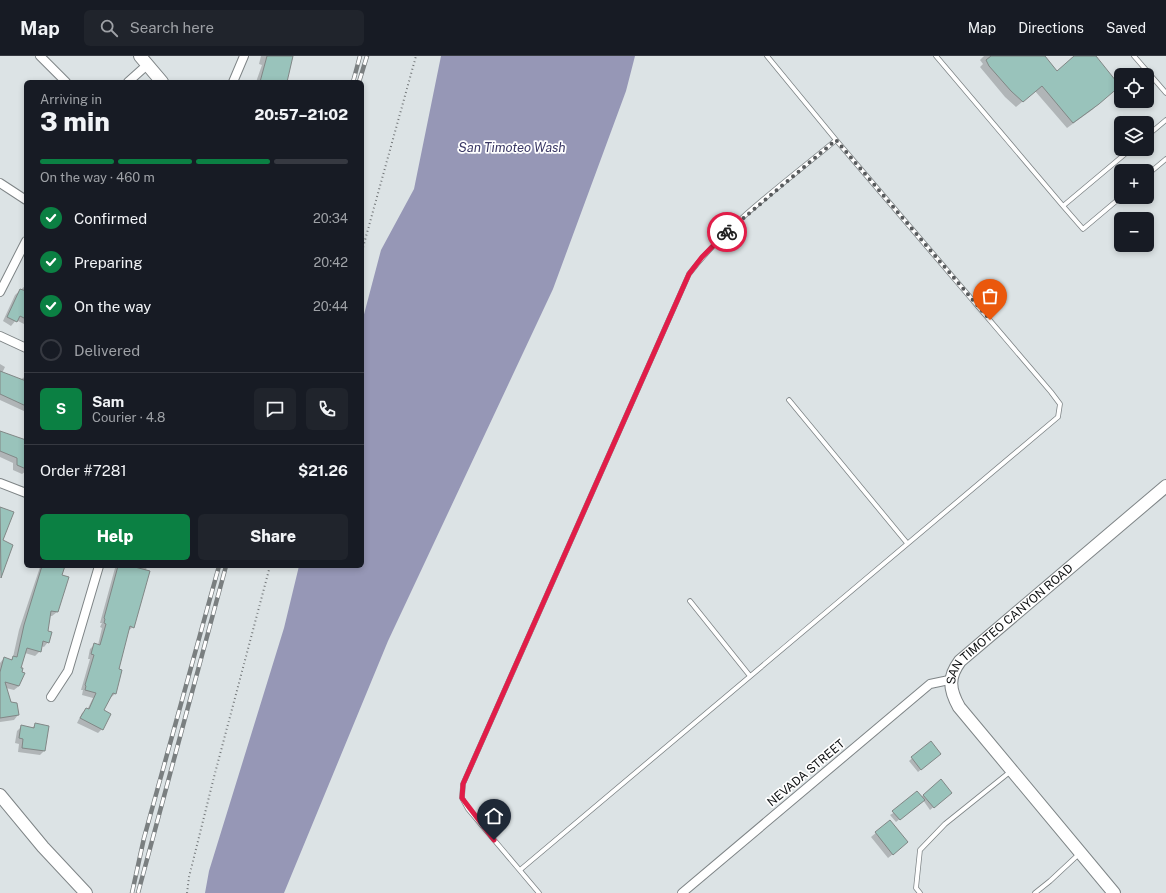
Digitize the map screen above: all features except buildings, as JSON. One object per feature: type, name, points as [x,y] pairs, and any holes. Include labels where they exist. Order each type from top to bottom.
[{"type":"main road","points":[[144,60],[160,80]]},
{"type":"main road","name":"SAN TIMOTEO CANYON ROAD","points":[[1114,893],[959,706],[953,696],[949,680],[960,661],[1166,486]]},
{"type":"main road","points":[[0,795],[43,847],[78,893]]},
{"type":"main road","points":[[43,847],[86,893]]},
{"type":"street","points":[[40,56],[64,80]]},
{"type":"street","points":[[234,80],[244,56]]},
{"type":"street","points":[[129,80],[144,60]]},
{"type":"street","points":[[0,183],[24,199]]},
{"type":"street","points":[[0,292],[24,245]]},
{"type":"street","points":[[0,336],[24,347]]},
{"type":"street","points":[[0,483],[24,492]]},
{"type":"street","points":[[51,697],[68,671],[98,568]]},
{"type":"street","name":"NEVADA STREET","points":[[682,893],[930,684],[949,680]]},
{"type":"lane","points":[[520,870],[1058,417],[1060,404],[1051,392],[836,140],[767,56]]},
{"type":"lane","points":[[936,56],[1083,230],[1114,203]]},
{"type":"lane","points":[[1134,56],[1166,93]]},
{"type":"lane","points":[[1154,130],[1166,120]]},
{"type":"lane","points":[[539,893],[468,809],[462,798],[463,784],[689,274],[702,257],[728,231],[836,140]]},
{"type":"lane","points":[[1064,206],[1123,156]]},
{"type":"lane","points":[[1154,169],[1166,159]]},
{"type":"lane","points":[[788,400],[907,543]]},
{"type":"lane","points":[[690,601],[750,676]]},
{"type":"lane","points":[[920,893],[916,888],[920,850],[945,824],[1012,770]]},
{"type":"lane","points":[[1035,893],[1050,881],[1080,852]]},
{"type":"path","points":[[364,244],[416,56]]},
{"type":"path","points":[[187,893],[189,877],[214,777],[269,568]]},
{"type":"water","name":"San Timoteo Wash","points":[[441,56],[635,56],[626,91],[553,289],[388,641],[284,893],[205,893],[209,871],[284,628],[299,568],[364,568],[364,314],[381,250],[414,189]]},
{"type":"railway","points":[[354,80],[360,56]]},
{"type":"railway","points":[[360,80],[367,56]]},
{"type":"railway","points":[[132,893],[144,838],[218,568]]},
{"type":"railway","points":[[138,893],[225,568]]},
{"type":"way so far","points":[[727,232],[836,140],[990,320]]},
{"type":"route","points":[[494,840],[468,809],[462,798],[463,784],[689,274],[702,257],[727,232]]}]
